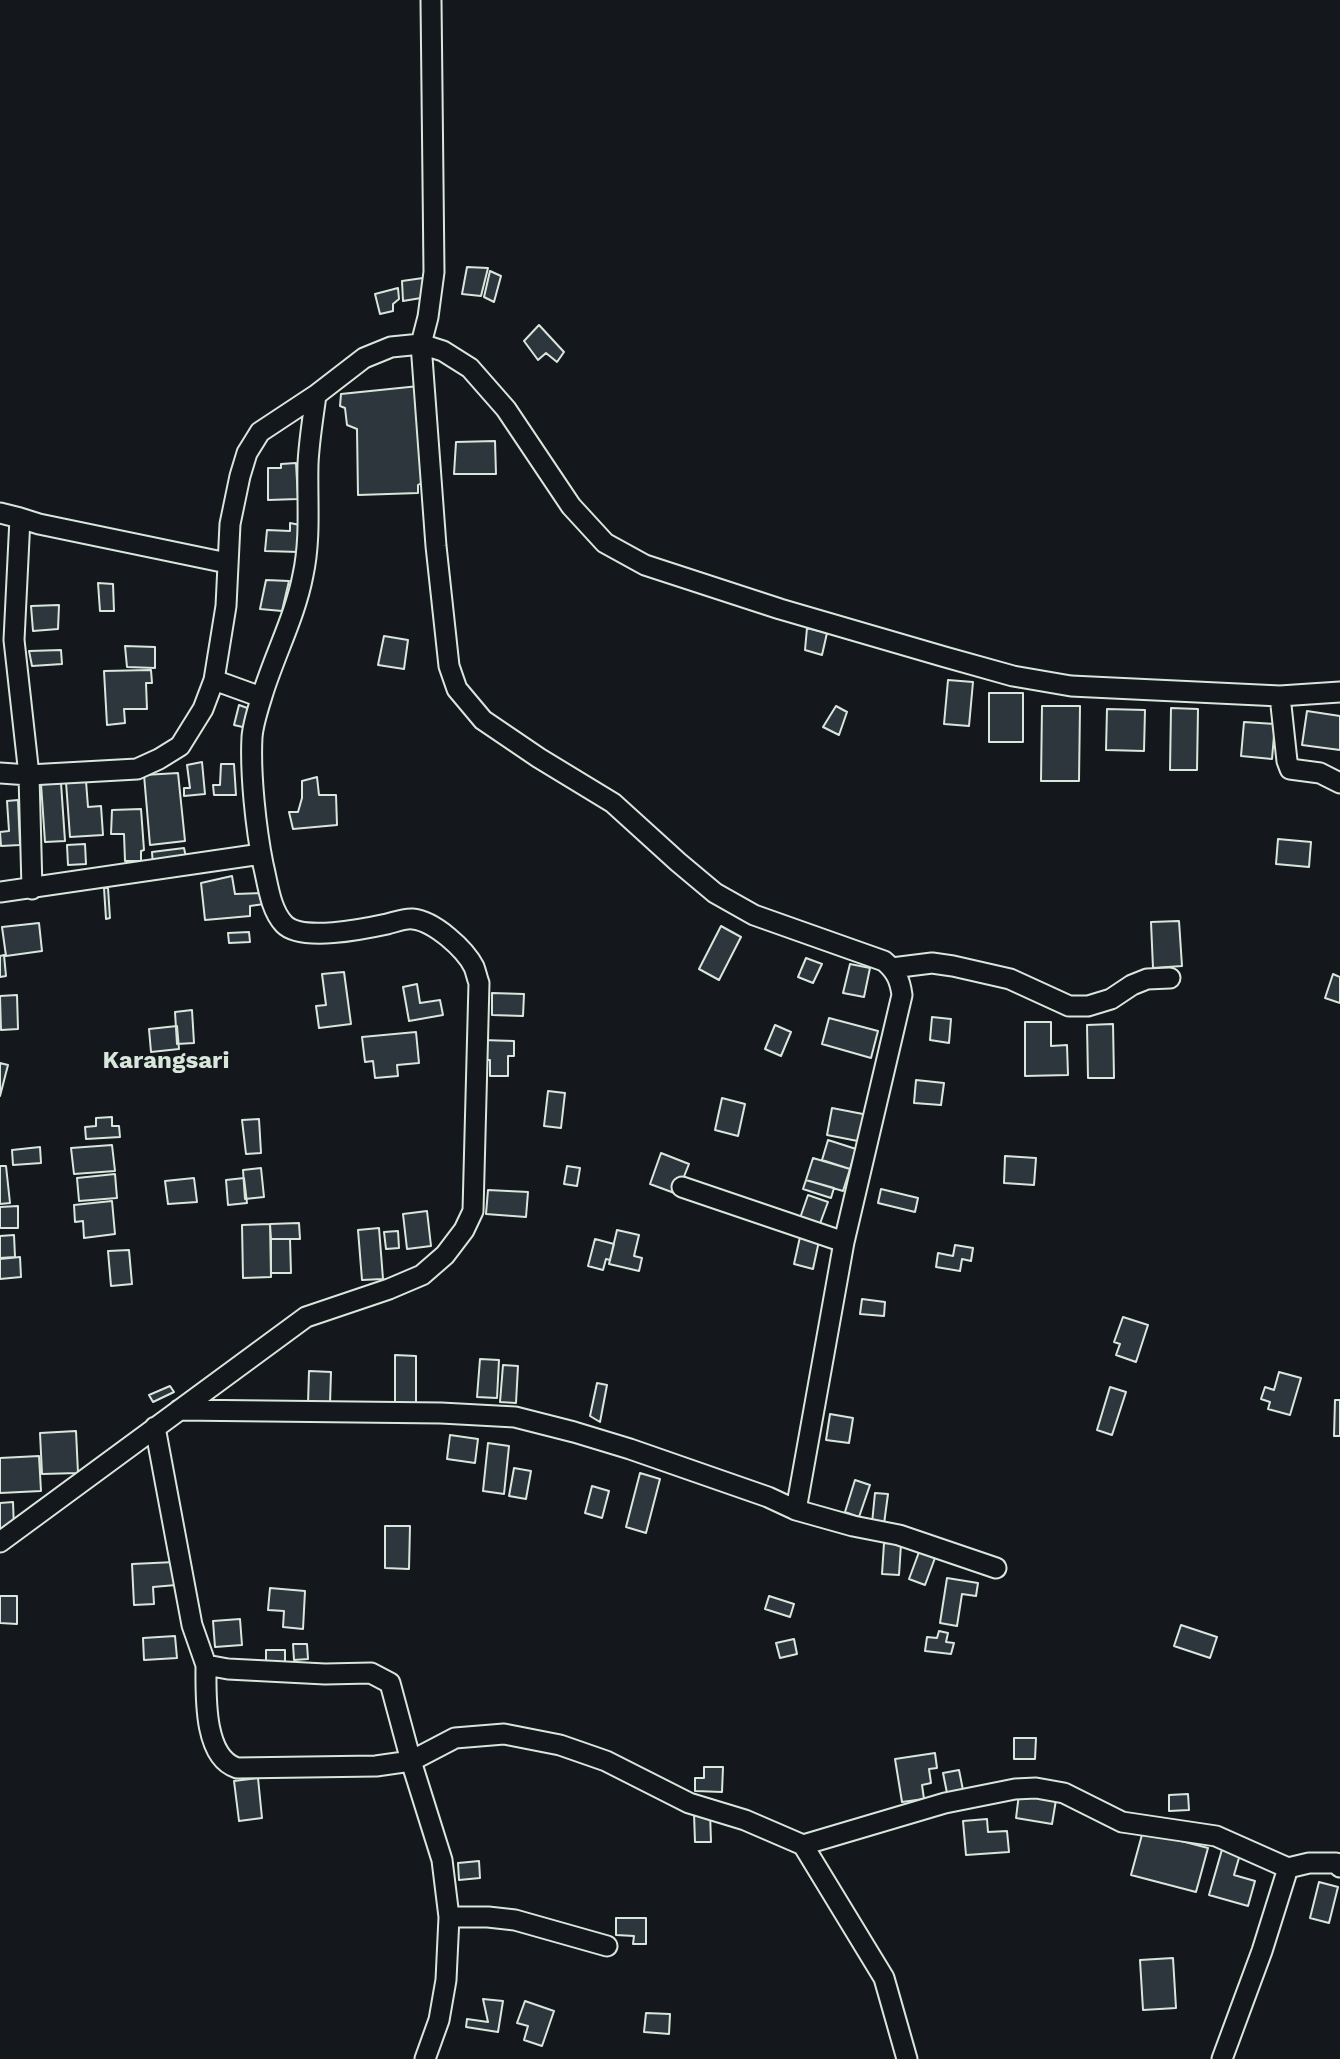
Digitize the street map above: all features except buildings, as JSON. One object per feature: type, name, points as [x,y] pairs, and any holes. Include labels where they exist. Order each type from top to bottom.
[{"type":"street","points":[[431,0],[434,272],[421,344],[436,546],[449,666],[457,689],[483,720],[613,803],[715,893],[754,915],[884,961],[898,977],[902,995],[844,1242],[796,1510]]},
{"type":"street","points":[[0,773],[29,775],[136,769],[180,746],[203,709],[214,680],[226,606],[222,563],[247,453],[260,432],[316,395],[364,358],[391,347],[421,344],[443,351],[470,368],[506,409],[571,506],[605,543],[645,565],[780,609],[1013,676],[1071,687],[1280,696],[1340,692]]},
{"type":"street","points":[[0,1542],[306,1317],[422,1275],[445,1255],[464,1230],[473,1211],[479,983],[474,967],[456,944],[426,922],[411,918],[364,929],[302,933],[291,929],[277,913],[270,896],[261,854],[253,780],[252,736],[261,697],[303,577],[309,534],[308,462],[316,395]]},
{"type":"street","points":[[0,513],[39,524],[222,563]]},
{"type":"street","points":[[20,518],[14,640],[29,775],[32,889]]},
{"type":"street","points":[[214,680],[261,697]]},
{"type":"street","points":[[1280,696],[1290,769],[1320,773],[1340,783]]},
{"type":"street","points":[[0,892],[261,854]]},
{"type":"street","points":[[892,968],[932,963],[953,966],[1010,979],[1069,1006],[1088,1006],[1111,999],[1147,979],[1170,978]]},
{"type":"street","points":[[682,1187],[844,1242]]},
{"type":"street","points":[[178,1410],[441,1413],[516,1417],[629,1449],[768,1497],[796,1510],[853,1526],[899,1535],[996,1567]]},
{"type":"street","points":[[155,1427],[192,1625],[206,1665],[208,1716],[212,1735],[225,1763],[237,1768],[376,1766],[411,1761],[455,1738],[504,1734],[560,1745],[606,1761],[689,1803],[745,1820],[803,1845],[884,1978],[907,2059]]},
{"type":"street","points":[[206,1665],[228,1669],[311,1674],[371,1673],[390,1683],[442,1860],[449,1917],[447,1968],[439,2020],[425,2059]]},
{"type":"street","points":[[803,1845],[945,1803],[1015,1788],[1036,1788],[1064,1793],[1122,1822],[1216,1836],[1288,1868],[1309,1863],[1336,1863],[1340,1867]]},
{"type":"street","points":[[1222,2059],[1262,1951],[1288,1868]]},
{"type":"street","points":[[449,1917],[515,1920],[607,1946]]},
{"type":"district","name":"Karangsari","points":[[166,1061]]}]
